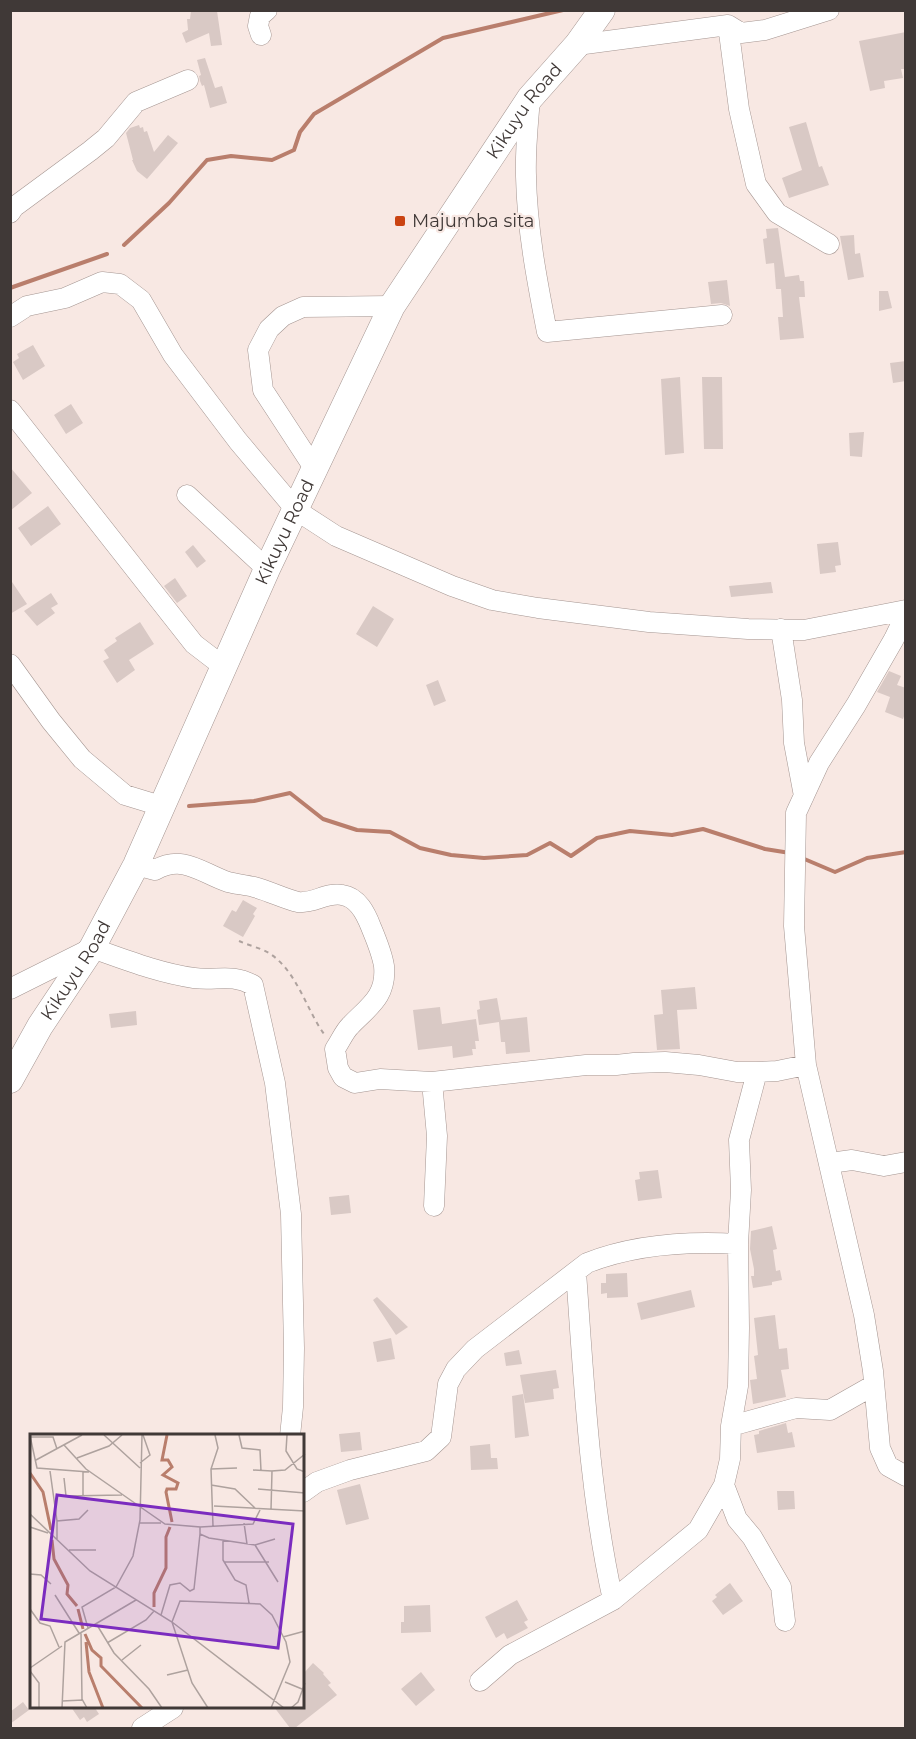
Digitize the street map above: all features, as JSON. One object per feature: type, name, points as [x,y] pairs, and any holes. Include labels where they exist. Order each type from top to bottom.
[{"type":"main road","name":"Kikuyu Road","points":[[10,1080],[40,1026],[92,948],[136,865],[267,569],[392,306],[530,98],[577,45],[602,10]]},
{"type":"street","points":[[261,35],[258,26],[260,16],[267,10]]},
{"type":"street","points":[[577,45],[728,25],[741,33],[765,30],[829,10]]},
{"type":"street","points":[[728,25],[739,109],[760,191],[777,213],[829,244]]},
{"type":"street","points":[[10,213],[14,207],[106,138],[136,102],[188,80]]},
{"type":"street","points":[[530,98],[526,175],[528,218],[534,266],[548,332],[722,315]]},
{"type":"street","points":[[10,317],[27,306],[64,298],[102,282],[120,284],[141,300],[173,355],[238,441],[296,510],[336,536],[452,586],[492,600],[649,622],[748,629],[804,630],[905,611]]},
{"type":"street","points":[[314,468],[262,390],[258,350],[269,329],[283,316],[303,307],[392,306]]},
{"type":"street","points":[[10,410],[194,644],[224,667]]},
{"type":"street","points":[[187,495],[267,569]]},
{"type":"street","points":[[905,611],[894,639],[819,763],[796,813],[794,926],[806,1065],[864,1315],[874,1384],[879,1448],[888,1466],[906,1476]]},
{"type":"street","points":[[781,629],[792,700],[794,743],[804,796]]},
{"type":"street","points":[[10,664],[82,759],[125,795],[161,806]]},
{"type":"street","points":[[136,865],[155,870],[165,864],[190,865],[227,882],[266,890],[298,902],[343,894],[357,902],[368,917],[384,964],[382,988],[374,1003],[350,1026],[335,1049],[338,1068],[343,1077],[355,1083],[380,1079],[432,1082],[603,1064],[665,1062],[737,1072],[777,1071],[806,1065]]},
{"type":"street","points":[[10,989],[92,948],[151,969],[197,978],[223,976],[242,979],[253,985],[275,1083],[291,1214],[294,1348],[290,1434]]},
{"type":"street","points":[[480,1681],[510,1655],[613,1600],[698,1530],[724,1485],[730,1459],[730,1426],[738,1386],[740,1328],[738,1244],[741,1190],[739,1140],[757,1072]]},
{"type":"street","points":[[432,1082],[437,1136],[434,1206]]},
{"type":"street","points":[[830,1163],[852,1160],[884,1166],[906,1161]]},
{"type":"street","points":[[304,1491],[317,1482],[350,1470],[426,1451],[441,1437],[448,1384],[456,1369],[475,1348],[587,1263],[605,1256],[641,1248],[709,1242],[738,1244]]},
{"type":"street","points":[[576,1272],[588,1445],[604,1560],[613,1600]]},
{"type":"street","points":[[730,1426],[796,1407],[830,1410],[874,1384]]},
{"type":"street","points":[[724,1485],[736,1519],[752,1537],[781,1587],[785,1621]]},
{"type":"street","points":[[142,1728],[170,1709]]},
{"type":"path","points":[[239,941],[269,953],[286,969],[299,989],[312,1017],[335,1049]]},
{"type":"building","points":[[191,11],[217,11],[222,45],[211,46],[209,33],[186,43],[182,33],[188,30],[187,19],[190,19]]},
{"type":"building","points":[[906,32],[906,69],[901,69],[903,78],[884,81],[885,88],[870,91],[859,41]]},
{"type":"building","points":[[205,58],[215,88],[222,86],[227,103],[210,108],[204,85],[202,86],[200,81],[199,76],[201,75],[197,60]]},
{"type":"building","points":[[806,122],[819,167],[822,166],[829,185],[789,198],[782,178],[802,170],[789,127]]},
{"type":"building","points":[[139,125],[140,128],[143,127],[144,132],[147,131],[154,152],[168,135],[178,143],[147,179],[137,171],[126,133],[130,128]]},
{"type":"building","points":[[778,228],[785,277],[799,275],[800,281],[804,281],[805,297],[799,297],[804,338],[780,340],[778,317],[783,317],[781,289],[776,289],[774,263],[766,264],[763,239],[767,238],[766,229]]},
{"type":"building","points":[[854,235],[855,254],[860,253],[864,277],[848,280],[840,236]]},
{"type":"building","points":[[727,280],[730,306],[721,303],[711,304],[708,282]]},
{"type":"building","points":[[879,291],[888,291],[892,308],[879,311]]},
{"type":"building","points":[[33,345],[45,366],[23,380],[13,362],[19,358],[17,354]]},
{"type":"building","points":[[906,361],[906,381],[893,383],[890,363]]},
{"type":"building","points":[[680,377],[684,453],[665,455],[661,379]]},
{"type":"building","points":[[702,377],[722,377],[723,449],[704,449]]},
{"type":"building","points":[[71,404],[83,423],[66,434],[54,415]]},
{"type":"building","points":[[864,432],[862,457],[850,456],[849,433]]},
{"type":"building","points":[[10,467],[32,493],[10,511]]},
{"type":"building","points":[[48,506],[61,524],[31,546],[18,528]]},
{"type":"building","points":[[838,542],[841,565],[835,566],[836,572],[820,574],[817,544]]},
{"type":"building","points":[[193,545],[206,561],[197,568],[185,552]]},
{"type":"building","points":[[175,578],[187,596],[177,603],[164,586]]},
{"type":"building","points":[[10,579],[27,604],[10,614]]},
{"type":"building","points":[[771,582],[773,593],[731,597],[729,586]]},
{"type":"building","points":[[51,593],[58,604],[51,608],[55,613],[37,626],[24,611]]},
{"type":"building","points":[[373,606],[394,619],[377,647],[356,634]]},
{"type":"building","points":[[140,622],[154,644],[129,660],[135,670],[117,683],[103,661],[109,658],[104,650],[117,641],[115,638]]},
{"type":"building","points":[[889,671],[901,676],[897,685],[906,688],[906,711],[903,719],[885,712],[890,697],[877,692]]},
{"type":"building","points":[[438,680],[446,701],[434,706],[426,685]]},
{"type":"building","points":[[243,900],[257,908],[243,937],[223,926],[232,910],[236,912]]},
{"type":"building","points":[[695,987],[697,1009],[677,1010],[680,1049],[657,1050],[654,1015],[663,1014],[661,990]]},
{"type":"building","points":[[497,998],[501,1020],[527,1017],[530,1052],[506,1054],[505,1042],[501,1042],[499,1022],[479,1025],[477,1010],[480,1009],[479,1001]]},
{"type":"building","points":[[440,1007],[442,1024],[476,1019],[479,1041],[475,1041],[476,1049],[472,1049],[473,1055],[453,1058],[452,1046],[418,1050],[413,1010]]},
{"type":"building","points":[[136,1011],[137,1025],[111,1028],[109,1014]]},
{"type":"building","points":[[658,1170],[662,1198],[638,1201],[635,1180],[640,1179],[639,1172]]},
{"type":"building","points":[[349,1195],[351,1213],[331,1215],[329,1197]]},
{"type":"building","points":[[772,1226],[777,1249],[773,1250],[776,1271],[780,1270],[782,1280],[772,1282],[772,1285],[753,1288],[751,1231]]},
{"type":"building","points":[[627,1273],[628,1297],[607,1298],[607,1293],[601,1294],[601,1283],[606,1283],[606,1274]]},
{"type":"building","points":[[691,1290],[695,1307],[641,1320],[637,1303]]},
{"type":"building","points":[[377,1297],[408,1327],[396,1335],[373,1300]]},
{"type":"building","points":[[775,1315],[779,1349],[787,1348],[789,1369],[781,1370],[786,1397],[753,1404],[750,1380],[757,1379],[754,1356],[758,1355],[754,1318]]},
{"type":"building","points":[[391,1338],[395,1359],[377,1362],[373,1342]]},
{"type":"building","points":[[519,1350],[522,1364],[506,1366],[504,1353]]},
{"type":"building","points":[[556,1370],[559,1388],[553,1389],[554,1399],[525,1403],[520,1375]]},
{"type":"building","points":[[523,1394],[529,1436],[515,1438],[512,1396]]},
{"type":"building","points":[[786,1423],[788,1433],[792,1432],[795,1447],[757,1453],[754,1435],[759,1434],[759,1431]]},
{"type":"building","points":[[360,1432],[362,1450],[341,1452],[339,1434]]},
{"type":"building","points":[[490,1444],[491,1458],[497,1458],[498,1469],[471,1470],[470,1446]]},
{"type":"building","points":[[360,1484],[369,1519],[346,1525],[337,1490]]},
{"type":"building","points":[[777,1491],[794,1491],[795,1509],[778,1510]]},
{"type":"building","points":[[730,1583],[743,1601],[723,1615],[712,1601],[717,1597],[715,1595]]},
{"type":"building","points":[[517,1600],[528,1620],[524,1622],[528,1628],[507,1639],[504,1633],[496,1638],[485,1617]]},
{"type":"building","points":[[430,1605],[431,1632],[401,1633],[404,1606]]},
{"type":"building","points":[[313,1663],[324,1673],[331,1683],[328,1685],[337,1695],[295,1728],[290,1728],[276,1709],[304,1709],[304,1673]]},
{"type":"building","points":[[421,1672],[435,1690],[416,1706],[401,1689]]},
{"type":"building","points":[[23,1702],[29,1710],[10,1724],[10,1712]]},
{"type":"building","points":[[72,1709],[96,1709],[99,1714],[87,1722],[84,1717],[80,1720]]},
{"type":"waterway","points":[[124,245],[169,203],[207,160],[231,156],[272,160],[294,150],[300,132],[314,114],[443,38],[563,10]]},
{"type":"waterway","points":[[10,288],[107,254]]},
{"type":"waterway","points":[[189,806],[254,801],[290,793],[323,819],[357,830],[390,832],[420,848],[451,855],[484,858],[527,855],[550,843],[571,856],[597,838],[630,831],[672,835],[703,829],[765,849],[790,853]]},
{"type":"waterway","points":[[802,858],[835,872],[867,858],[906,852]]},
{"type":"place","name":"Majumba sita","points":[[400,221]]}]
